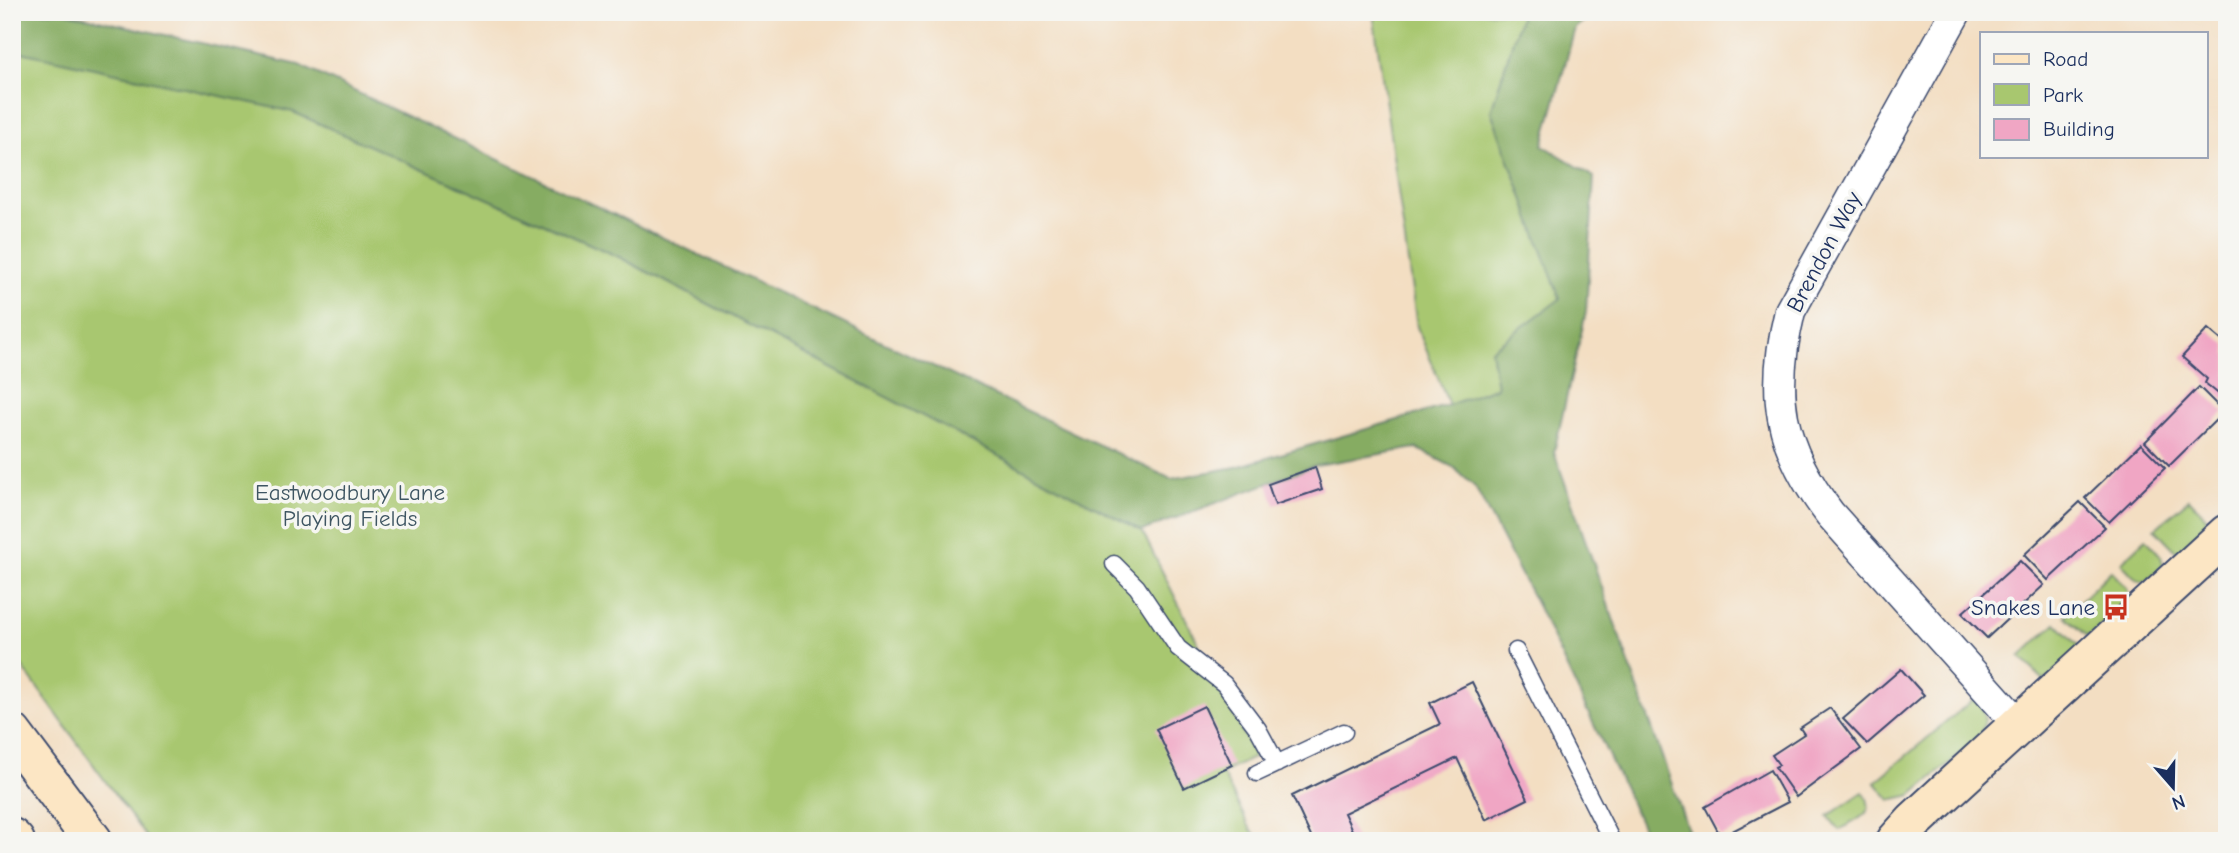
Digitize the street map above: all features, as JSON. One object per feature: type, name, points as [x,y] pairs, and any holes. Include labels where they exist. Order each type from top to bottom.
[{"type":"street","name":"Brendon Way","points":[[1956,12],[1790,311],[1782,342],[1779,398],[1785,429],[1809,486],[1839,524],[2019,725]]},
{"type":"street","points":[[1896,841],[1914,821],[2227,534]]},
{"type":"street","points":[[12,733],[93,841]]},
{"type":"lane","points":[[1114,564],[1137,587],[1178,648],[1224,684],[1258,729],[1277,764]]},
{"type":"lane","points":[[1516,651],[1612,841]]},
{"type":"lane","points":[[1257,774],[1344,732]]},
{"type":"green space","points":[[12,12],[63,12],[299,65],[1171,479],[1236,467],[1449,405],[1497,387],[1491,350],[1560,299],[1491,111],[1522,12],[1595,12],[1575,28],[1543,145],[1594,177],[1586,312],[1554,452],[1692,841],[1649,841],[1538,607],[1475,487],[1453,467],[1416,448],[1316,465],[1142,531],[619,257],[293,112],[12,50]]},
{"type":"green space","points":[[1373,12],[1522,12],[1491,111],[1561,299],[1491,350],[1497,387],[1449,405],[1417,327]]},
{"type":"green space","name":"Eastwoodbury Lane Playing Fields","points":[[12,50],[293,111],[619,257],[1142,531],[1255,757],[1222,773],[1251,830],[1260,841],[149,841],[12,653]]},
{"type":"green space","points":[[2189,499],[2206,517],[2207,523],[2177,552],[2155,529]]},
{"type":"green space","points":[[2146,539],[2161,556],[2163,565],[2147,581],[2142,582],[2121,563]]},
{"type":"green space","points":[[2111,571],[2127,588],[2129,597],[2092,635],[2087,636],[2065,616]]},
{"type":"green space","points":[[2056,623],[2078,645],[2078,650],[2045,681],[2020,657]]},
{"type":"green space","points":[[1976,697],[1981,702],[1985,720],[1980,737],[1912,795],[1890,800],[1875,782]]},
{"type":"green space","points":[[1863,792],[1869,806],[1867,811],[1859,819],[1839,830],[1828,816]]},
{"type":"building","points":[[2208,329],[2227,345],[2227,401],[2205,383],[2207,379],[2182,357]]},
{"type":"building","points":[[2199,387],[2224,412],[2169,466],[2145,442]]},
{"type":"building","points":[[2141,444],[2165,468],[2109,522],[2085,498]]},
{"type":"building","points":[[1315,467],[1322,489],[1275,505],[1268,484]]},
{"type":"building","points":[[2080,502],[2105,527],[2048,580],[2024,555]]},
{"type":"building","points":[[2020,561],[2044,585],[1987,638],[1962,613]]},
{"type":"building","points":[[1901,669],[1924,695],[1867,744],[1843,719]]},
{"type":"building","points":[[1472,682],[1528,799],[1486,820],[1457,758],[1344,813],[1357,841],[1313,841],[1292,796],[1440,724],[1430,703]]},
{"type":"building","points":[[1204,706],[1232,765],[1184,788],[1156,729]]},
{"type":"building","points":[[1830,708],[1861,749],[1796,797],[1775,767],[1779,765],[1772,755],[1804,734],[1800,728]]},
{"type":"building","points":[[1770,770],[1788,802],[1721,837],[1705,807]]},
{"type":"place","name":"Snakes Lane","points":[[2116,607]]}]
